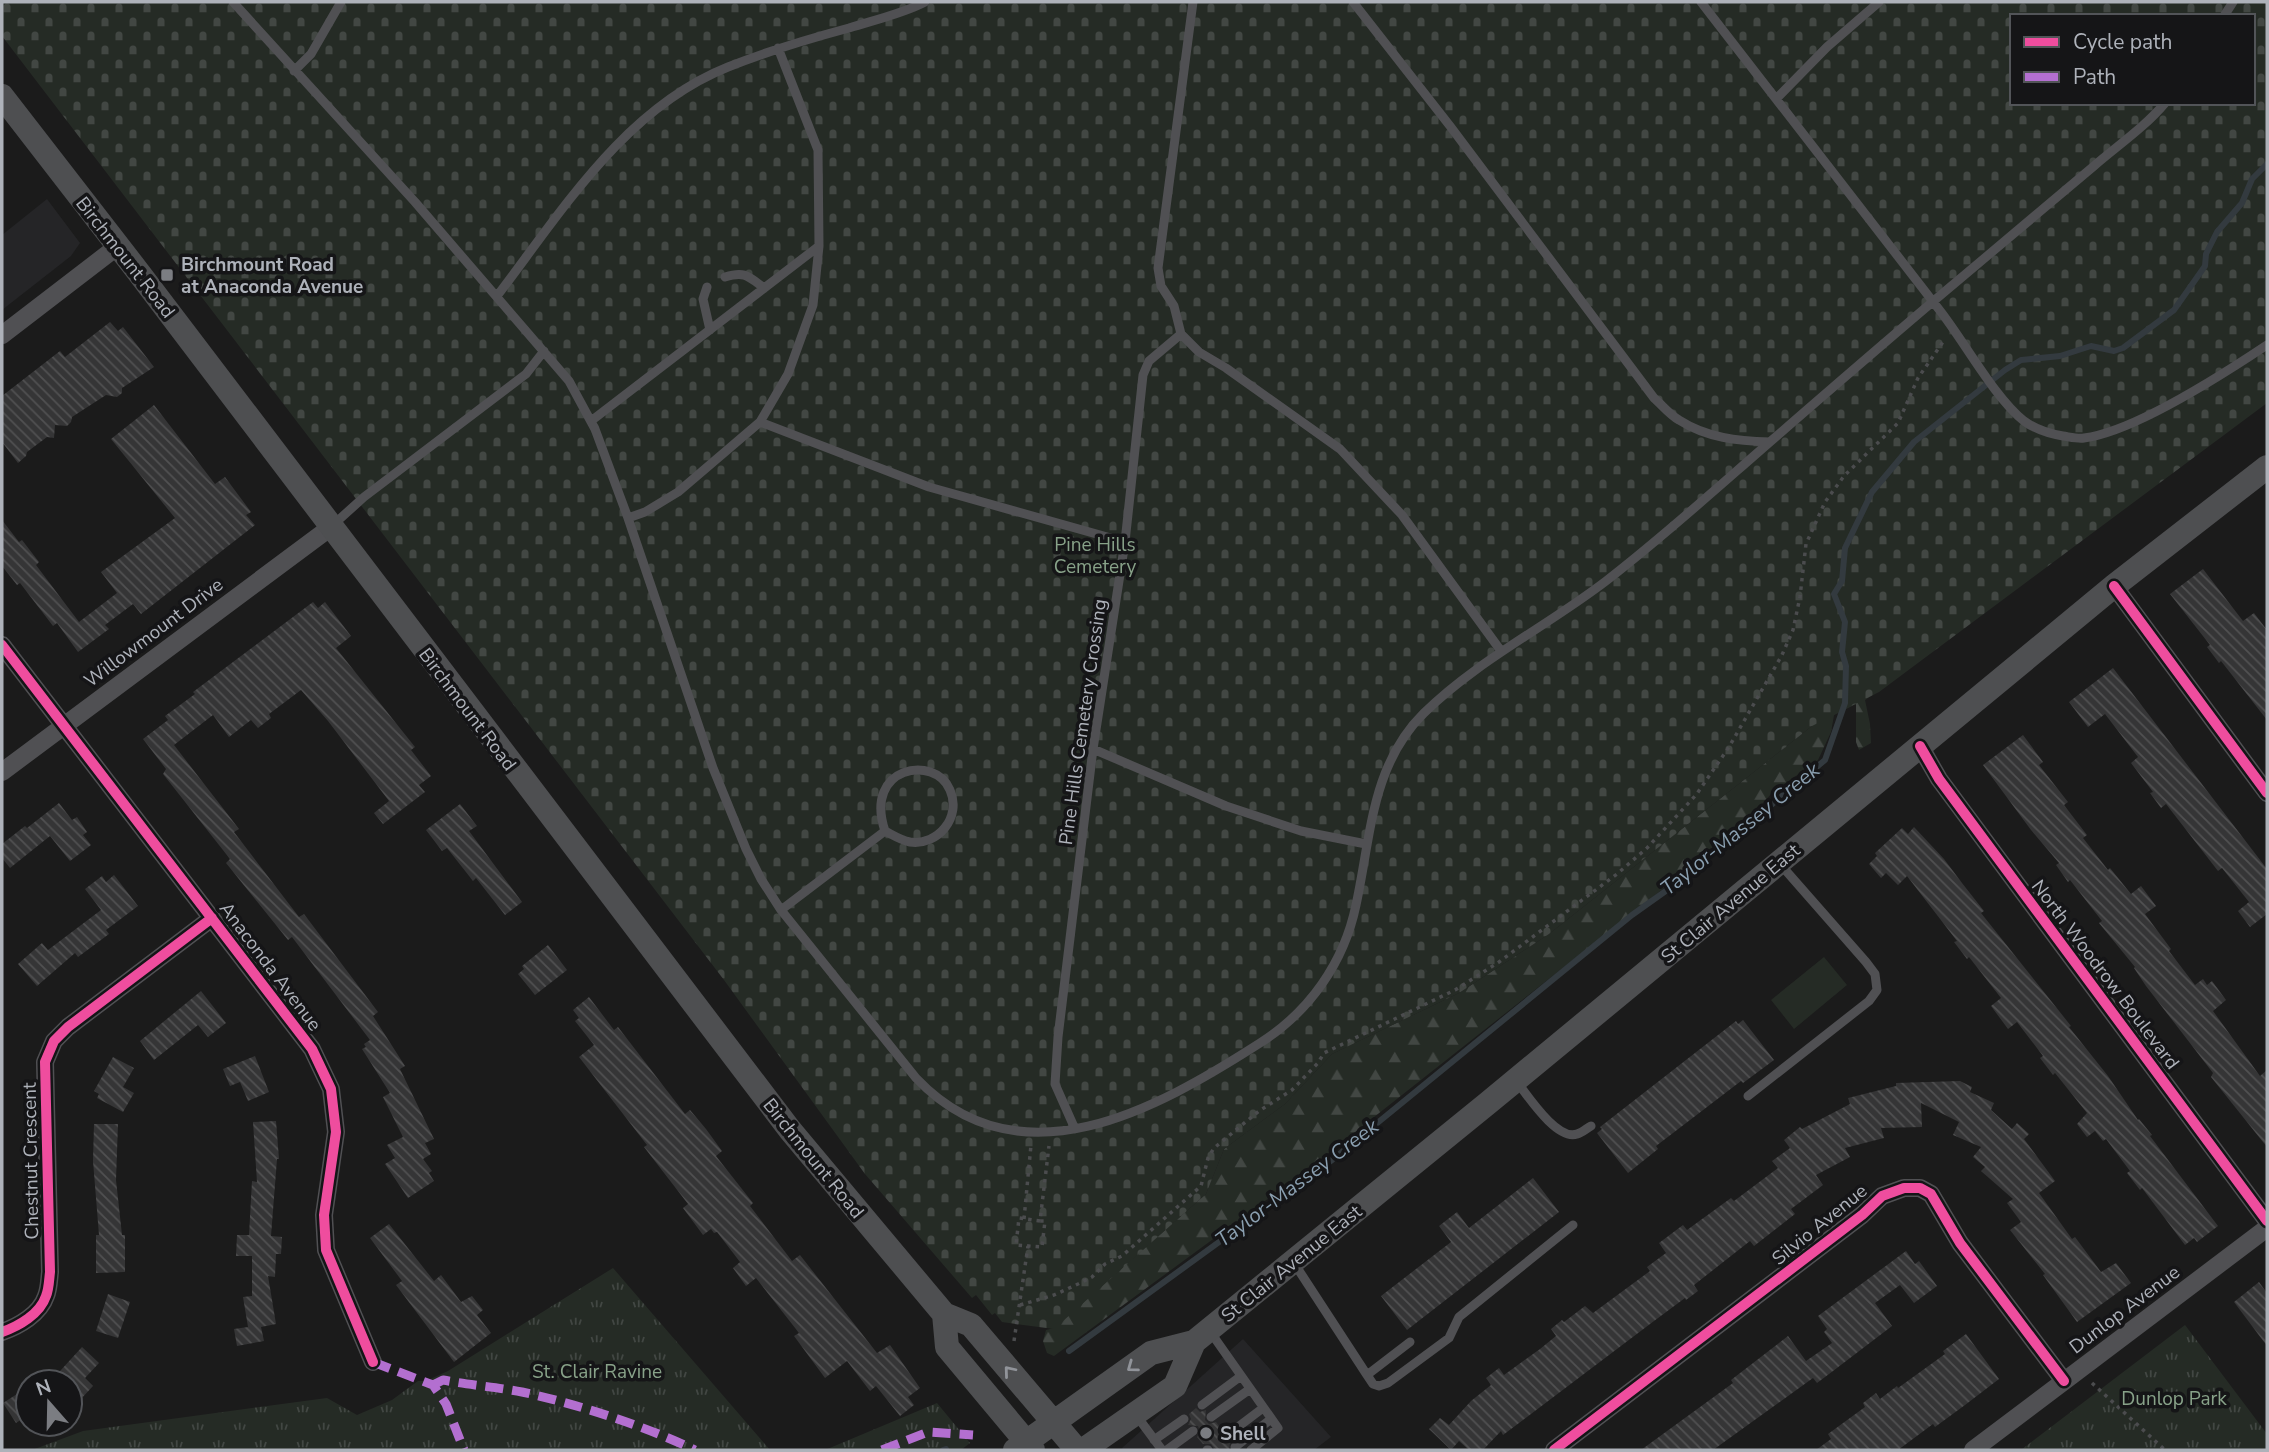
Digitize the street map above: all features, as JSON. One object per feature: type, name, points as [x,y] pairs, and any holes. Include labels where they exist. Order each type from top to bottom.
[{"type":"main road","name":"Birchmount Road","points":[[2,96],[789,1130],[944,1314],[971,1325],[1077,1450]]},
{"type":"main road","name":"St Clair Avenue East","points":[[1025,1448],[1053,1423],[1151,1353],[1201,1336],[1516,1081],[2114,586],[2267,467]]},
{"type":"main road","points":[[944,1314],[947,1347],[1025,1448]]},
{"type":"main road","name":"St Clair Avenue East","points":[[1083,1450],[1175,1386],[1201,1336]]},
{"type":"street","points":[[2,335],[118,246]]},
{"type":"street","name":"Willowmount Drive","points":[[2,772],[331,527]]},
{"type":"street","points":[[2114,586],[2267,793]]},
{"type":"street","name":"Anaconda Avenue","points":[[2,645],[312,1049],[331,1089],[336,1132],[324,1215],[326,1250],[373,1362]]},
{"type":"street","name":"North Woodrow Boulevard","points":[[1920,746],[1939,779],[2267,1221]]},
{"type":"street","name":"Chestnut Crescent","points":[[2,1332],[16,1327],[36,1312],[46,1297],[50,1272],[45,1062],[54,1041],[68,1027],[212,918]]},
{"type":"street","name":"Silvio Avenue","points":[[1554,1450],[1862,1215],[1882,1196],[1904,1188],[1920,1188],[1931,1194],[1960,1243],[2071,1376]]},
{"type":"street","name":"Dunlop Avenue","points":[[1973,1450],[2267,1228]]},
{"type":"lane","points":[[233,2],[415,202],[569,381],[591,421],[628,518],[729,809],[761,879],[781,910],[934,1098],[982,1125],[1050,1133],[1114,1120],[1144,1109],[1261,1043],[1303,1009],[1334,965],[1346,939],[1355,909],[1374,807],[1391,757],[1410,727],[1457,682],[1604,582],[2163,105]]},
{"type":"lane","points":[[294,71],[311,54],[341,2]]},
{"type":"lane","points":[[497,296],[601,162],[668,97],[726,68],[778,48],[876,20],[925,2]]},
{"type":"lane","points":[[1193,2],[1158,268],[1161,286],[1174,306],[1181,334],[1199,352],[1226,368],[1340,449],[1402,515],[1501,650]]},
{"type":"lane","points":[[1353,2],[1450,126],[1654,398],[1678,420],[1712,436],[1770,442]]},
{"type":"lane","points":[[1701,2],[1933,302],[2007,403],[2024,420],[2039,429],[2061,436],[2083,438],[2134,422],[2267,345]]},
{"type":"lane","points":[[1776,99],[1827,47],[1879,2]]},
{"type":"lane","points":[[628,518],[645,512],[678,492],[760,422],[788,374],[813,305],[819,246],[818,150],[778,48]]},
{"type":"lane","points":[[591,421],[819,246]]},
{"type":"lane","points":[[725,277],[747,275],[764,288]]},
{"type":"lane","points":[[707,287],[703,299],[710,330]]},
{"type":"lane","name":"Pine Hills Cemetery Crossing","points":[[1075,1129],[1055,1084],[1058,1037],[1093,749],[1125,542],[1143,375],[1149,361],[1181,334]]},
{"type":"lane","points":[[331,527],[364,497],[526,374],[544,351]]},
{"type":"lane","points":[[760,422],[929,486],[1125,542]]},
{"type":"lane","points":[[1093,749],[1226,806],[1301,831],[1366,844]]},
{"type":"lane","points":[[906,771],[928,772],[949,787],[953,808],[943,832],[932,839],[917,842],[900,839],[885,831],[880,804],[887,783],[894,776],[906,771]]},
{"type":"lane","points":[[781,910],[885,831]]},
{"type":"lane","points":[[1748,1096],[1869,1001],[1877,990],[1875,975],[1866,961],[1779,862]]},
{"type":"lane","points":[[1516,1081],[1561,1132],[1568,1135],[1577,1134],[1591,1126]]},
{"type":"lane","points":[[1293,1262],[1373,1384],[1380,1386],[1388,1383],[1449,1338],[1459,1317],[1573,1225]]},
{"type":"lane","points":[[1201,1336],[1241,1376],[1278,1429],[1251,1450]]},
{"type":"lane","points":[[1367,1375],[1410,1342]]},
{"type":"lane","points":[[1202,1405],[1241,1376]]},
{"type":"lane","points":[[1211,1417],[1250,1389]]},
{"type":"lane","points":[[1226,1436],[1264,1408]]},
{"type":"lane","points":[[1135,1414],[1164,1450],[1193,1431]]},
{"type":"lane","points":[[1154,1440],[1184,1419]]},
{"type":"lane","points":[[1234,1447],[1271,1419]]},
{"type":"path","points":[[1020,1305],[1054,1295],[1078,1284],[1122,1256],[1201,1186],[1208,1158],[1214,1148],[1259,1111],[1292,1090],[1324,1053],[1455,990],[1499,962],[1617,874],[1647,848],[1696,795],[1711,774],[1782,655],[1793,630],[1806,544],[1825,502],[1844,476],[1898,423],[1930,357],[1954,330]]},
{"type":"path","points":[[1024,1219],[1032,1132]]},
{"type":"path","points":[[1041,1221],[1050,1133]]},
{"type":"path","points":[[1019,1218],[1041,1221],[1045,1221],[1042,1247],[1016,1245],[1019,1218]]},
{"type":"path","points":[[1000,1360],[1013,1350],[1028,1246]]},
{"type":"path","points":[[2071,1376],[2165,1450]]},
{"type":"shaded area","points":[[47,199],[80,243],[71,256],[2,310],[2,235]]},
{"type":"shaded area","points":[[1243,1339],[1331,1437],[1314,1450],[1123,1450],[1122,1448]]},
{"type":"green space","name":"Pine Hills Cemetery","points":[[2,2],[2267,2],[2267,403],[1879,692],[1812,726],[1549,934],[1459,993],[1332,1054],[1285,1104],[1224,1149],[1206,1194],[1054,1329],[1002,1322],[995,1313],[992,1315],[976,1295],[972,1298],[865,1174],[724,980],[2,36]]},
{"type":"green space","points":[[1874,694],[1865,700],[1871,743],[1859,750],[1856,742],[1856,704],[1834,715],[1831,732],[1818,760],[1771,794],[1719,844],[1692,858],[1687,868],[1664,888],[1307,1170],[1054,1356],[1047,1353],[1043,1341],[1046,1330],[1054,1328],[1206,1194],[1224,1149],[1285,1104],[1332,1054],[1459,993],[1549,934],[1812,726],[1816,714]]},
{"type":"green space","points":[[1824,957],[1847,985],[1794,1029],[1771,1000]]},
{"type":"green space","name":"St. Clair Ravine","points":[[613,1268],[770,1450],[32,1450],[64,1438],[84,1438],[84,1431],[327,1398],[357,1415],[392,1400],[418,1381],[426,1381],[448,1371]]},
{"type":"green space","name":"Dunlop Park","points":[[2185,1325],[2267,1434],[2267,1450],[2021,1450]]},
{"type":"green space","points":[[937,1403],[970,1443],[961,1450],[825,1450]]},
{"type":"building","points":[[110,322],[118,331],[123,327],[154,367],[122,388],[122,393],[117,397],[106,395],[72,417],[67,426],[55,425],[54,438],[47,437],[27,452],[18,463],[2,442],[2,396],[60,351],[65,357]]},
{"type":"building","points":[[154,405],[215,484],[225,477],[251,512],[246,515],[255,525],[141,614],[133,604],[105,625],[109,629],[78,652],[57,623],[53,626],[20,583],[17,585],[2,566],[2,520],[39,562],[36,565],[79,622],[117,593],[101,572],[175,518],[111,439]]},
{"type":"building","points":[[2203,569],[2243,621],[2254,613],[2267,630],[2267,720],[2221,661],[2219,663],[2207,647],[2210,645],[2170,594]]},
{"type":"building","points":[[313,602],[318,608],[325,602],[351,636],[336,648],[415,747],[411,750],[431,776],[419,785],[425,792],[383,824],[374,813],[389,801],[301,690],[269,714],[271,718],[258,728],[251,720],[229,737],[213,715],[174,745],[239,829],[234,832],[299,917],[304,914],[378,1012],[373,1016],[405,1066],[400,1069],[434,1139],[425,1143],[431,1154],[423,1159],[432,1171],[429,1173],[434,1181],[408,1198],[385,1164],[395,1158],[387,1145],[403,1137],[383,1097],[390,1093],[362,1049],[370,1040],[292,937],[288,940],[226,863],[230,859],[163,774],[166,769],[143,739],[168,720],[165,716],[195,694],[193,692]]},
{"type":"building","points":[[2113,668],[2267,869],[2267,914],[2250,927],[2238,911],[2249,902],[2222,868],[2218,871],[2166,804],[2161,808],[2150,793],[2153,792],[2131,763],[2138,757],[2105,714],[2088,727],[2069,702]]},
{"type":"building","points":[[2023,735],[2043,762],[2039,765],[2068,802],[2064,805],[2087,835],[2083,838],[2131,894],[2141,886],[2156,906],[2145,914],[2195,985],[2203,979],[2207,985],[2212,981],[2226,1000],[2213,1011],[2260,1076],[2267,1070],[2267,1147],[2211,1077],[2213,1073],[2099,923],[2102,921],[2070,880],[2068,882],[2056,865],[2059,863],[1983,765]]},
{"type":"building","points":[[59,803],[72,820],[77,817],[87,832],[83,835],[91,845],[70,861],[50,836],[10,868],[2,858],[2,844]]},
{"type":"building","points":[[460,804],[477,826],[469,831],[522,902],[505,915],[476,878],[473,881],[447,848],[442,851],[426,830]]},
{"type":"building","points":[[1914,827],[1944,859],[1984,911],[1981,913],[2071,1026],[2069,1027],[2218,1226],[2197,1242],[2194,1238],[2185,1245],[2142,1188],[2140,1190],[2127,1173],[2130,1171],[2106,1139],[2103,1141],[2095,1131],[2087,1137],[2077,1124],[2087,1113],[2055,1073],[2053,1075],[2040,1058],[2043,1056],[2017,1022],[2008,1029],[1991,1006],[2001,998],[1969,957],[1967,959],[1954,942],[1957,941],[1907,876],[1898,885],[1886,873],[1881,878],[1869,864],[1877,856],[1875,853],[1902,828],[1908,834]]},
{"type":"building","points":[[114,875],[138,906],[106,930],[109,934],[78,957],[75,953],[37,986],[18,964],[42,943],[48,950],[101,910],[85,889],[102,876],[106,882]]},
{"type":"building","points":[[548,945],[567,970],[535,995],[518,974],[524,969],[522,966]]},
{"type":"building","points":[[201,991],[226,1023],[208,1037],[198,1025],[154,1060],[140,1041]]},
{"type":"building","points":[[589,997],[614,1030],[618,1027],[685,1114],[690,1110],[706,1129],[722,1151],[716,1156],[753,1203],[750,1206],[792,1261],[800,1255],[877,1353],[890,1345],[920,1388],[908,1397],[914,1405],[900,1416],[876,1386],[870,1391],[847,1361],[825,1378],[794,1336],[799,1333],[756,1278],[746,1286],[733,1268],[740,1262],[717,1232],[714,1233],[711,1229],[703,1235],[683,1208],[688,1204],[644,1147],[647,1145],[579,1057],[594,1045],[575,1021],[579,1018],[573,1010]]},
{"type":"building","points":[[1743,1020],[1774,1060],[1743,1083],[1741,1081],[1656,1146],[1658,1149],[1628,1173],[1597,1133],[1602,1129],[1600,1127],[1736,1021],[1738,1024]]},
{"type":"building","points":[[255,1056],[269,1092],[248,1101],[240,1082],[230,1086],[223,1069]]},
{"type":"building","points":[[113,1057],[134,1068],[123,1087],[134,1093],[123,1112],[97,1098],[99,1094],[94,1091]]},
{"type":"building","points":[[1960,1081],[1972,1087],[1970,1092],[1994,1103],[1991,1110],[2012,1129],[2017,1123],[2029,1134],[2024,1139],[2055,1181],[2039,1193],[2072,1239],[2075,1237],[2101,1272],[2116,1263],[2131,1283],[2077,1322],[2043,1275],[2045,1274],[2010,1230],[2021,1222],[2007,1203],[2013,1199],[1981,1171],[1985,1167],[1973,1157],[1981,1147],[1953,1135],[1959,1122],[1921,1103],[1922,1127],[1881,1128],[1884,1138],[1845,1148],[1850,1157],[1816,1175],[1823,1185],[1791,1209],[1795,1214],[1754,1246],[1750,1241],[1694,1285],[1698,1291],[1503,1435],[1501,1431],[1483,1450],[1469,1450],[1459,1441],[1451,1450],[1429,1429],[1440,1418],[1449,1425],[1471,1401],[1491,1385],[1486,1378],[1499,1368],[1504,1375],[1540,1349],[1556,1336],[1551,1329],[1562,1320],[1564,1322],[1585,1306],[1593,1313],[1650,1271],[1647,1267],[1666,1253],[1659,1243],[1683,1225],[1687,1230],[1731,1198],[1734,1201],[1778,1168],[1772,1161],[1790,1148],[1784,1140],[1800,1127],[1802,1129],[1850,1104],[1848,1098],[1896,1086],[1896,1083]]},
{"type":"building","points":[[276,1121],[279,1159],[271,1236],[282,1237],[281,1254],[276,1254],[275,1277],[268,1276],[276,1324],[261,1327],[264,1341],[237,1346],[234,1329],[248,1327],[243,1297],[252,1296],[252,1256],[236,1256],[237,1235],[249,1235],[252,1181],[257,1182],[253,1122]]},
{"type":"building","points":[[94,1124],[118,1124],[116,1180],[122,1235],[125,1235],[125,1272],[96,1273],[96,1235],[99,1235],[93,1161]]},
{"type":"building","points":[[1533,1178],[1559,1212],[1407,1330],[1381,1296],[1451,1242],[1439,1226],[1457,1212],[1469,1228]]},
{"type":"building","points":[[389,1224],[434,1281],[441,1275],[461,1302],[472,1296],[483,1310],[477,1315],[491,1333],[454,1362],[396,1285],[402,1281],[370,1238]]},
{"type":"building","points":[[1906,1251],[1915,1264],[1919,1261],[1937,1286],[1914,1303],[1900,1285],[1875,1303],[1892,1326],[1833,1371],[1817,1383],[1813,1378],[1713,1450],[1641,1450],[1733,1383],[1731,1380],[1788,1336],[1806,1361],[1832,1343],[1818,1316]]},
{"type":"building","points":[[2259,1282],[2267,1293],[2267,1346],[2234,1302]]},
{"type":"building","points":[[108,1294],[130,1302],[118,1338],[96,1331]]},
{"type":"building","points":[[1966,1334],[1999,1379],[1935,1427],[1933,1424],[1898,1450],[1816,1450],[1831,1439],[1828,1434],[1865,1407],[1863,1403],[1876,1393],[1880,1399],[1897,1386],[1898,1388],[1945,1354],[1943,1351]]},
{"type":"building","points":[[82,1347],[99,1363],[85,1378],[93,1386],[84,1396],[84,1368],[63,1368]]},
{"type":"building","points":[[14,1396],[14,1420],[3,1403]]},
{"type":"building","points":[[1196,1408],[1200,1412],[1206,1410],[1205,1420],[1209,1424],[1216,1422],[1222,1430],[1219,1436],[1221,1441],[1230,1442],[1229,1450],[1215,1450],[1211,1444],[1203,1444],[1197,1437],[1200,1431],[1198,1426],[1188,1425],[1191,1419],[1189,1414]]},
{"type":"waterway","name":"Taylor-Massey Creek","points":[[1069,1351],[1332,1160],[1632,915],[1684,878],[1825,760],[1845,703],[1846,666],[1842,652],[1845,622],[1834,594],[1842,581],[1845,548],[1872,492],[1914,442],[2021,360],[2060,356],[2091,346],[2114,351],[2123,348],[2174,310],[2205,266],[2206,254],[2217,232],[2242,203],[2252,179],[2267,164]]},
{"type":"marked path","points":[[373,1362],[433,1385],[446,1404],[464,1450]]},
{"type":"marked path","points":[[433,1385],[443,1380],[543,1397],[633,1424],[695,1450]]},
{"type":"marked path","points":[[882,1450],[928,1432],[973,1435]]},
{"type":"cycle path","points":[[2114,586],[2267,793]]},
{"type":"cycle path","points":[[2,645],[312,1049],[331,1089],[336,1132],[324,1215],[326,1250],[373,1362]]},
{"type":"cycle path","points":[[1920,746],[1939,779],[2267,1221]]},
{"type":"cycle path","points":[[2,1332],[34,1314],[47,1293],[50,1272],[45,1062],[54,1041],[68,1027],[212,918]]},
{"type":"cycle path","points":[[1554,1450],[1862,1215],[1882,1196],[1904,1188],[1920,1188],[1931,1194],[1960,1243],[2064,1381]]},
{"type":"place","name":"Birchmount Road at Anaconda Avenue","points":[[167,275]]},
{"type":"place","name":"Shell","points":[[1206,1433]]}]
